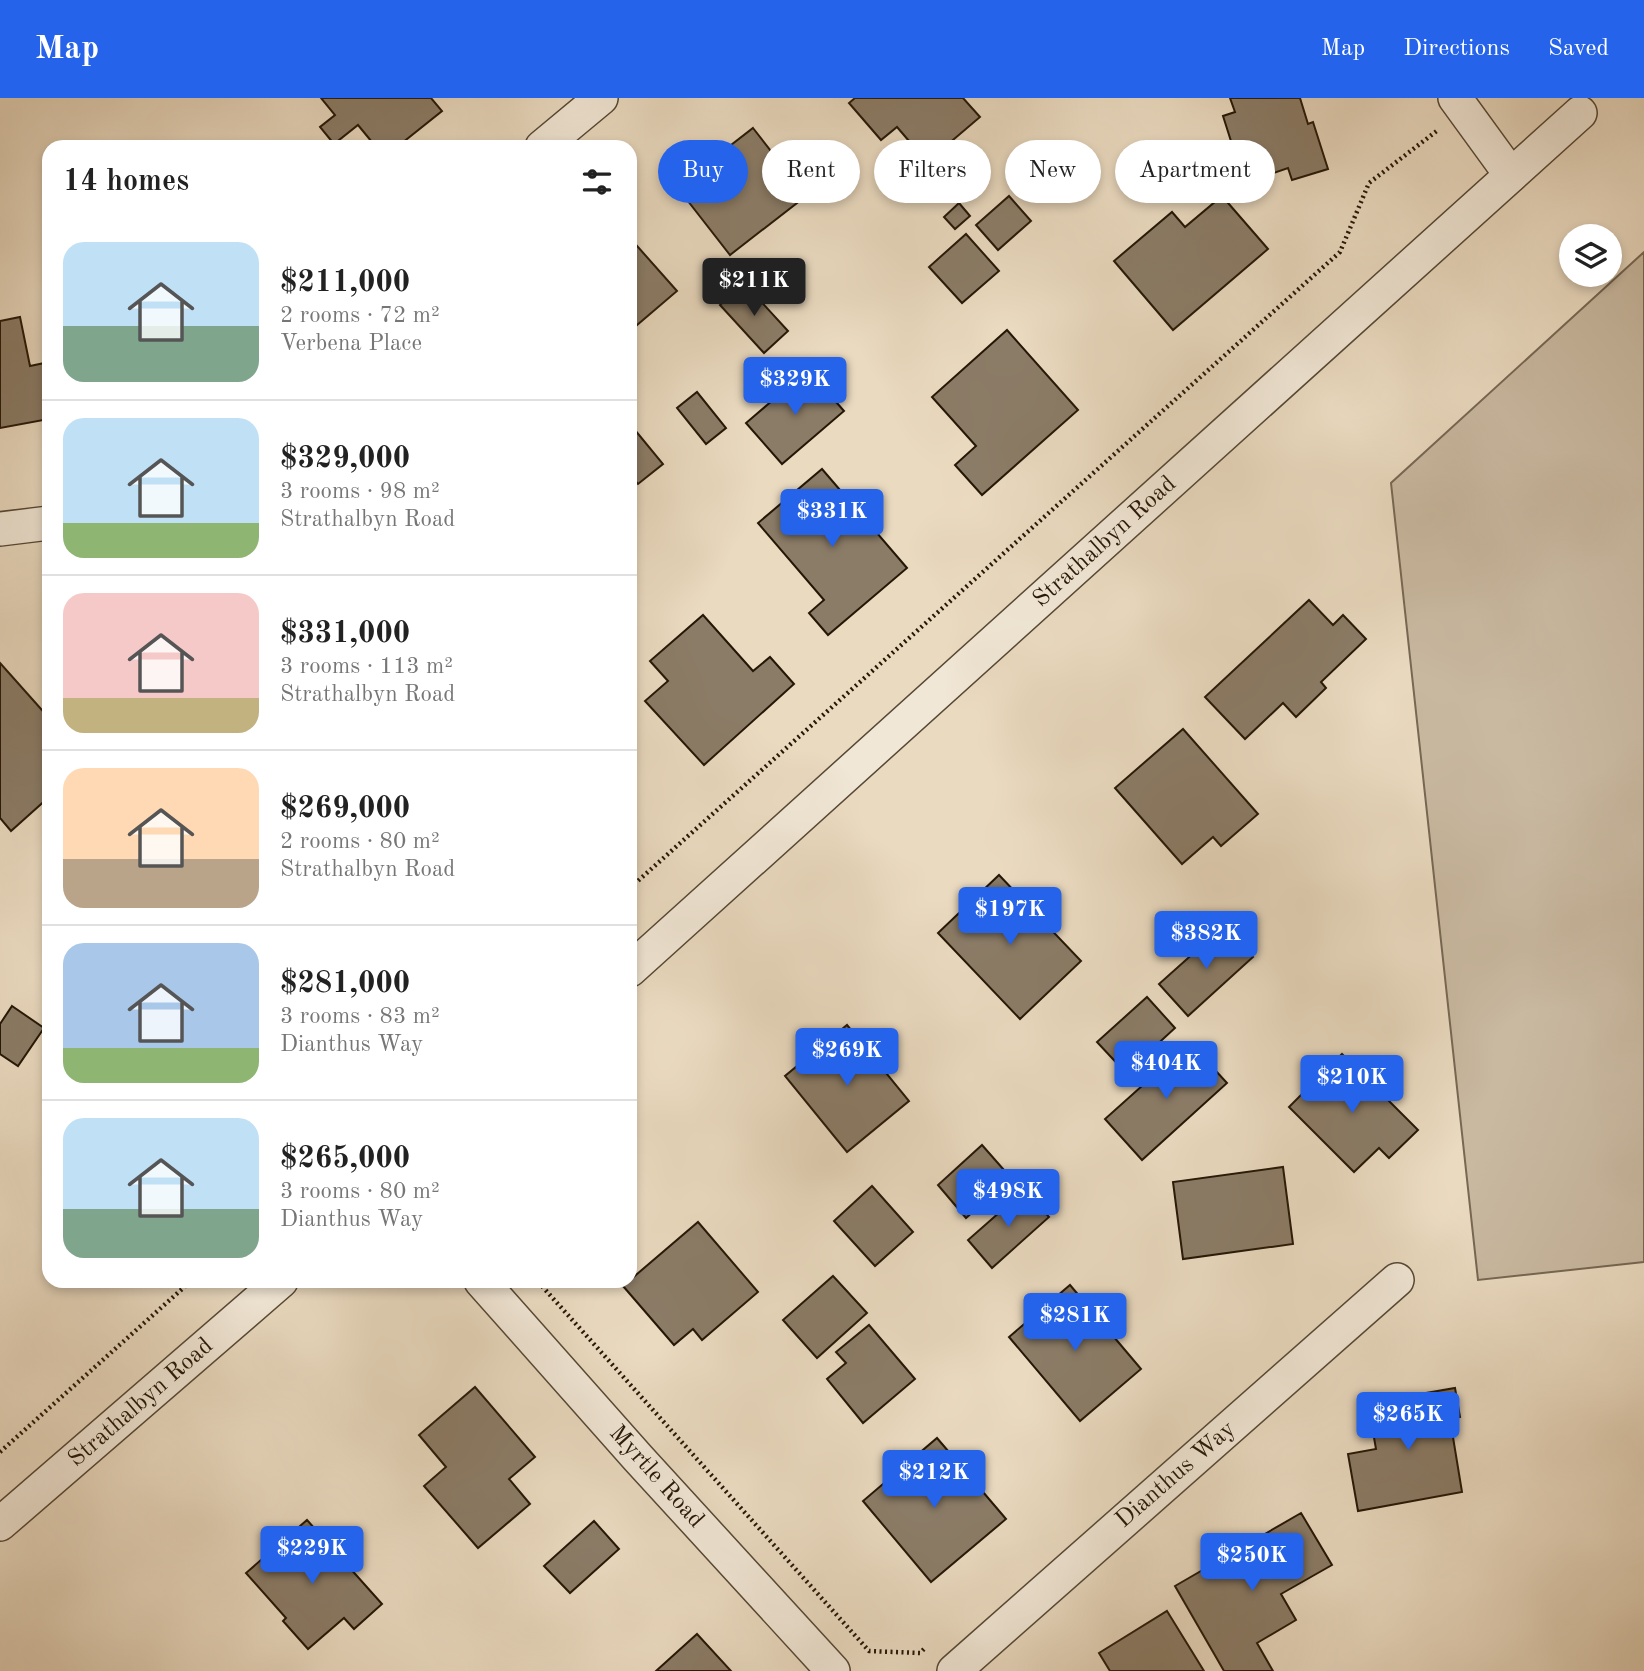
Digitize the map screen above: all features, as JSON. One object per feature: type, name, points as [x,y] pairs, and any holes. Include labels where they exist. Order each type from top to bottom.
[{"type":"street","points":[[550,140],[601,98]]},
{"type":"street","points":[[1455,98],[1511,175]]},
{"type":"street","name":"Strathalbyn Road","points":[[637,964],[1580,113]]},
{"type":"street","points":[[0,529],[42,524]]},
{"type":"street","name":"Dianthus Way","points":[[954,1671],[1397,1280]]},
{"type":"street","name":"Strathalbyn Road","points":[[0,1524],[273,1288]]},
{"type":"street","name":"Myrtle Road","points":[[487,1288],[833,1671]]},
{"type":"path","points":[[637,882],[1340,252],[1370,183],[1434,133]]},
{"type":"path","points":[[0,1452],[183,1288]]},
{"type":"path","points":[[544,1288],[869,1651],[920,1653],[928,1646]]},
{"type":"shaded area","points":[[1644,252],[1644,1262],[1478,1280],[1391,483],[1606,287],[1622,287],[1622,272]]},
{"type":"building","points":[[321,98],[431,98],[442,111],[406,140],[370,140],[358,125],[339,140],[331,140],[320,127],[335,115]]},
{"type":"building","points":[[855,98],[963,98],[980,117],[953,140],[908,140],[897,127],[881,140],[849,103]]},
{"type":"building","points":[[1230,98],[1300,98],[1308,124],[1313,122],[1328,169],[1292,180],[1288,168],[1275,172],[1275,140],[1231,140],[1223,116],[1235,112]]},
{"type":"building","points":[[753,128],[762,140],[762,203],[797,203],[730,255],[689,203],[748,203],[748,140],[738,140]]},
{"type":"building","points":[[1005,200],[1005,203],[1015,203],[1031,221],[998,250],[976,225]]},
{"type":"building","points":[[959,203],[970,216],[955,229],[944,217]]},
{"type":"building","points":[[1214,203],[1228,203],[1268,249],[1173,330],[1114,261],[1172,212],[1185,227]]},
{"type":"building","points":[[966,234],[999,271],[962,303],[929,267]]},
{"type":"building","points":[[637,246],[677,291],[637,325]]},
{"type":"building","points":[[744,283],[788,331],[764,353],[720,305]]},
{"type":"building","points":[[20,317],[30,366],[42,363],[42,420],[0,428],[0,321]]},
{"type":"building","points":[[1007,330],[1078,410],[982,495],[955,465],[976,446],[932,397]]},
{"type":"building","points":[[808,370],[844,411],[782,464],[746,423]]},
{"type":"building","points":[[697,392],[726,428],[706,444],[677,408]]},
{"type":"building","points":[[637,432],[663,464],[637,483]]},
{"type":"building","points":[[822,469],[907,568],[828,635],[809,613],[824,600],[758,523]]},
{"type":"building","points":[[1309,600],[1333,625],[1343,615],[1366,639],[1321,682],[1326,688],[1296,717],[1283,703],[1245,739],[1205,697]]},
{"type":"building","points":[[703,615],[753,671],[770,657],[794,684],[704,765],[645,701],[668,681],[650,661]]},
{"type":"building","points":[[0,663],[42,710],[42,803],[11,831],[0,818]]},
{"type":"building","points":[[1183,729],[1258,814],[1221,846],[1213,837],[1182,864],[1115,788]]},
{"type":"building","points":[[999,875],[1081,961],[1020,1019],[938,933]]},
{"type":"building","points":[[1224,926],[1253,957],[1188,1016],[1159,984]]},
{"type":"building","points":[[1147,997],[1175,1028],[1126,1073],[1097,1042]]},
{"type":"building","points":[[12,1006],[42,1027],[42,1031],[18,1066],[0,1054],[0,1024]]},
{"type":"building","points":[[847,1025],[909,1101],[847,1152],[785,1076]]},
{"type":"building","points":[[1190,1043],[1227,1083],[1142,1160],[1105,1119]]},
{"type":"building","points":[[1342,1054],[1418,1130],[1389,1158],[1379,1148],[1354,1172],[1289,1107]]},
{"type":"building","points":[[982,1145],[1011,1178],[966,1218],[938,1185]]},
{"type":"building","points":[[1283,1167],[1293,1244],[1183,1259],[1173,1182]]},
{"type":"building","points":[[872,1186],[913,1232],[875,1266],[834,1221]]},
{"type":"building","points":[[1025,1190],[1049,1217],[992,1268],[968,1240]]},
{"type":"building","points":[[698,1222],[758,1292],[702,1340],[693,1329],[674,1345],[625,1288],[637,1288],[637,1274]]},
{"type":"building","points":[[833,1276],[867,1313],[817,1358],[783,1320]]},
{"type":"building","points":[[1070,1285],[1141,1369],[1080,1421],[1009,1337]]},
{"type":"building","points":[[869,1325],[915,1379],[863,1423],[827,1379],[846,1363],[836,1352]]},
{"type":"building","points":[[475,1387],[535,1457],[509,1479],[530,1504],[478,1548],[424,1486],[446,1467],[419,1435]]},
{"type":"building","points":[[1455,1388],[1460,1417],[1450,1419],[1462,1492],[1358,1511],[1348,1454],[1376,1449],[1368,1403]]},
{"type":"building","points":[[937,1438],[1006,1519],[931,1582],[863,1501]]},
{"type":"building","points":[[1301,1513],[1332,1565],[1281,1594],[1296,1620],[1257,1643],[1273,1671],[1224,1671],[1175,1586]]},
{"type":"building","points":[[307,1520],[382,1604],[354,1629],[344,1618],[308,1649],[283,1621],[286,1618],[246,1573]]},
{"type":"building","points":[[594,1521],[619,1549],[570,1593],[544,1566]]},
{"type":"building","points":[[1167,1611],[1204,1671],[1110,1671],[1099,1653]]},
{"type":"building","points":[[697,1634],[731,1671],[656,1671]]}]
